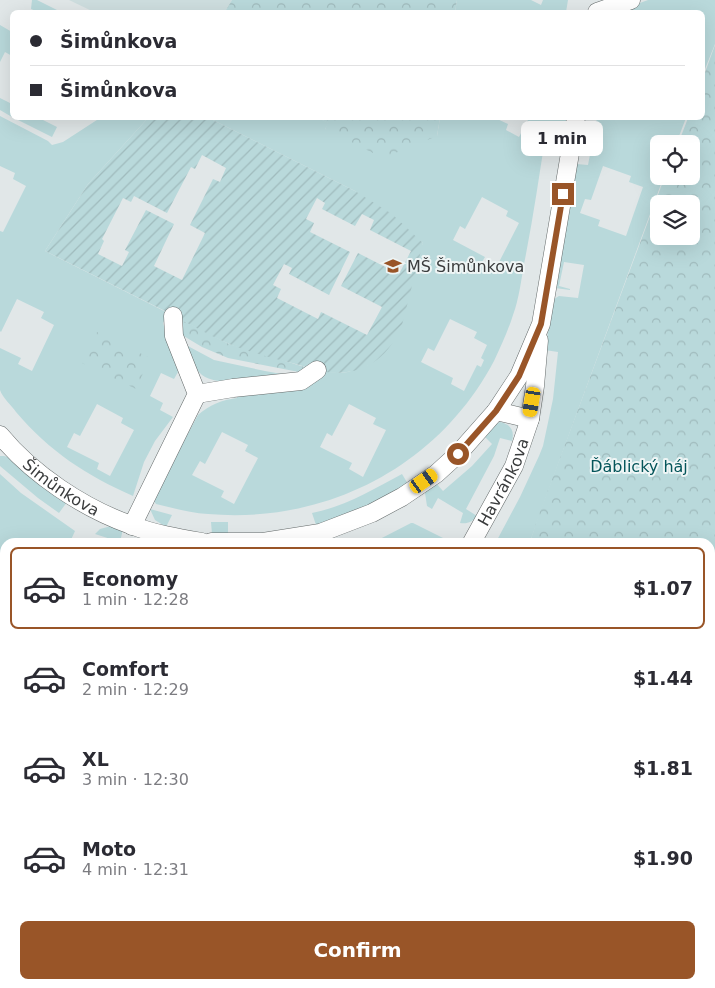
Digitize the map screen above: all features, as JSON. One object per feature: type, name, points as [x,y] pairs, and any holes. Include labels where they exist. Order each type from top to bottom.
[{"type":"street","points":[[602,10],[631,0]]},
{"type":"street","points":[[288,538],[320,533],[372,513],[402,497],[436,474],[458,454],[496,411],[519,376],[541,324],[576,120]]},
{"type":"street","points":[[132,526],[197,394],[174,336],[172,316]]},
{"type":"street","name":"Havránkova","points":[[474,538],[514,466],[530,419],[541,324]]},
{"type":"street","points":[[197,394],[301,381],[317,370]]},
{"type":"street","name":"Havránkova","points":[[496,411],[530,419]]},
{"type":"street","name":"Šimůnkova","points":[[0,435],[45,478],[74,497],[100,512],[132,526],[178,538]]},
{"type":"shaded area","points":[[69,0],[232,0],[227,10],[90,10]]},
{"type":"green space","points":[[32,0],[37,0],[57,10],[33,10],[31,9]]},
{"type":"green space","points":[[232,0],[457,0],[455,10],[226,10]]},
{"type":"green space","points":[[457,0],[531,0],[541,5],[543,0],[568,0],[566,10],[455,10]]},
{"type":"green space","points":[[648,0],[715,0],[715,44],[705,69],[705,10],[622,10]]},
{"type":"green space","points":[[0,25],[10,31],[10,55],[5,52],[0,62]]},
{"type":"green space","name":"Ďáblický háj","points":[[715,45],[715,538],[531,538],[650,216],[650,245],[700,245],[700,195],[658,195],[662,185],[700,185],[700,135],[681,135],[687,120],[705,120],[705,72]]},
{"type":"green space","points":[[0,98],[10,103],[10,116],[0,110]]},
{"type":"green space","points":[[0,116],[48,141],[52,145],[63,142],[97,120],[146,120],[88,184],[45,251],[168,313],[163,323],[178,372],[174,379],[161,373],[150,396],[163,403],[160,410],[173,417],[155,441],[144,462],[133,496],[84,471],[56,451],[29,426],[1,393],[0,348],[21,358],[18,364],[32,371],[54,325],[41,318],[44,312],[17,299],[0,331],[0,231],[3,232],[26,186],[13,179],[15,173],[0,166]],"holes":[[[97,404],[123,418],[121,423],[134,430],[110,476],[97,469],[99,463],[67,447],[74,433],[80,436]]]},
{"type":"green space","points":[[18,120],[43,120],[57,127],[52,137]]},
{"type":"green space","points":[[146,120],[213,120],[355,191],[392,214],[423,243],[402,325],[391,345],[385,353],[369,365],[349,372],[337,373],[320,371],[227,343],[45,251],[88,184]],"holes":[[[202,155],[226,168],[220,182],[213,179],[190,225],[205,233],[182,280],[154,266],[174,224],[146,210],[125,250],[129,252],[122,266],[98,254],[104,241],[102,239],[123,198],[131,202],[134,196],[167,213],[191,167],[195,169]],[[317,198],[325,203],[322,209],[355,226],[362,214],[374,220],[370,230],[411,251],[399,274],[358,253],[341,286],[382,307],[367,335],[321,312],[318,319],[277,298],[281,289],[273,285],[284,264],[292,268],[289,274],[329,295],[350,252],[310,232],[314,223],[306,219]]]},
{"type":"green space","points":[[213,120],[322,120],[329,123],[325,129],[437,136],[440,120],[499,120],[508,124],[506,130],[519,137],[528,120],[568,120],[566,130],[560,129],[559,134],[546,133],[520,290],[507,333],[494,361],[470,398],[442,431],[410,459],[374,481],[336,498],[295,509],[252,515],[208,514],[156,504],[154,501],[168,470],[198,415],[207,408],[237,398],[237,393],[320,371],[348,372],[368,365],[423,243],[355,191]],"holes":[[[482,197],[508,211],[506,216],[519,223],[495,270],[482,262],[485,257],[453,240],[460,226],[465,229]],[[450,319],[477,332],[474,338],[487,345],[481,358],[484,360],[481,367],[477,365],[464,391],[451,384],[453,378],[421,362],[428,348],[434,351]],[[349,404],[376,418],[373,424],[386,430],[363,477],[349,469],[352,463],[320,447],[327,433],[332,436]],[[222,432],[248,445],[245,451],[258,458],[234,504],[221,497],[224,491],[192,475],[200,461],[205,464]]]},
{"type":"green space","points":[[322,120],[440,120],[437,136],[383,158],[325,129],[328,123]]},
{"type":"green space","points":[[597,120],[685,120],[679,135],[650,135],[650,185],[661,185],[657,195],[650,195],[650,214],[531,538],[498,538],[520,497],[543,446],[553,399],[558,352],[545,350],[554,299],[559,296],[578,298],[584,265],[564,262],[559,286],[570,290],[555,288],[576,164],[588,165]],"holes":[[[603,166],[631,176],[629,182],[643,187],[626,236],[598,226],[600,220],[580,213],[585,199],[591,200]]]},
{"type":"green space","points":[[182,320],[229,344],[311,369],[304,373],[228,358],[202,347],[182,335]]},
{"type":"green space","points":[[97,332],[150,358],[136,389],[82,363]]},
{"type":"green space","points":[[186,345],[214,360],[298,377],[248,382],[222,382],[211,379],[202,375],[196,369]]},
{"type":"green space","points":[[500,422],[507,424],[511,428],[513,434],[512,441],[500,438],[494,456],[466,509],[477,516],[470,522],[460,523],[463,513],[438,498],[432,509],[427,506],[425,493],[429,488],[436,483],[443,491],[472,466],[492,444],[484,436]]},
{"type":"green space","points":[[0,456],[11,458],[67,502],[59,513],[0,466]]},
{"type":"green space","points":[[0,474],[21,493],[75,531],[72,538],[0,538]]},
{"type":"green space","points":[[402,474],[408,484],[366,508],[316,525],[312,513],[347,502]]},
{"type":"green space","points":[[150,509],[172,515],[166,527],[155,520]]},
{"type":"green space","points":[[211,522],[228,522],[228,536],[212,534]]},
{"type":"green space","points":[[413,523],[443,538],[382,538]]},
{"type":"green space","points":[[111,526],[123,529],[121,538],[108,538],[95,534],[100,529]]},
{"type":"place","name":"MŠ Šimůnkova","points":[[393,266]]},
{"type":"route","points":[[458,454],[496,411],[519,376],[541,324],[563,194]]}]
